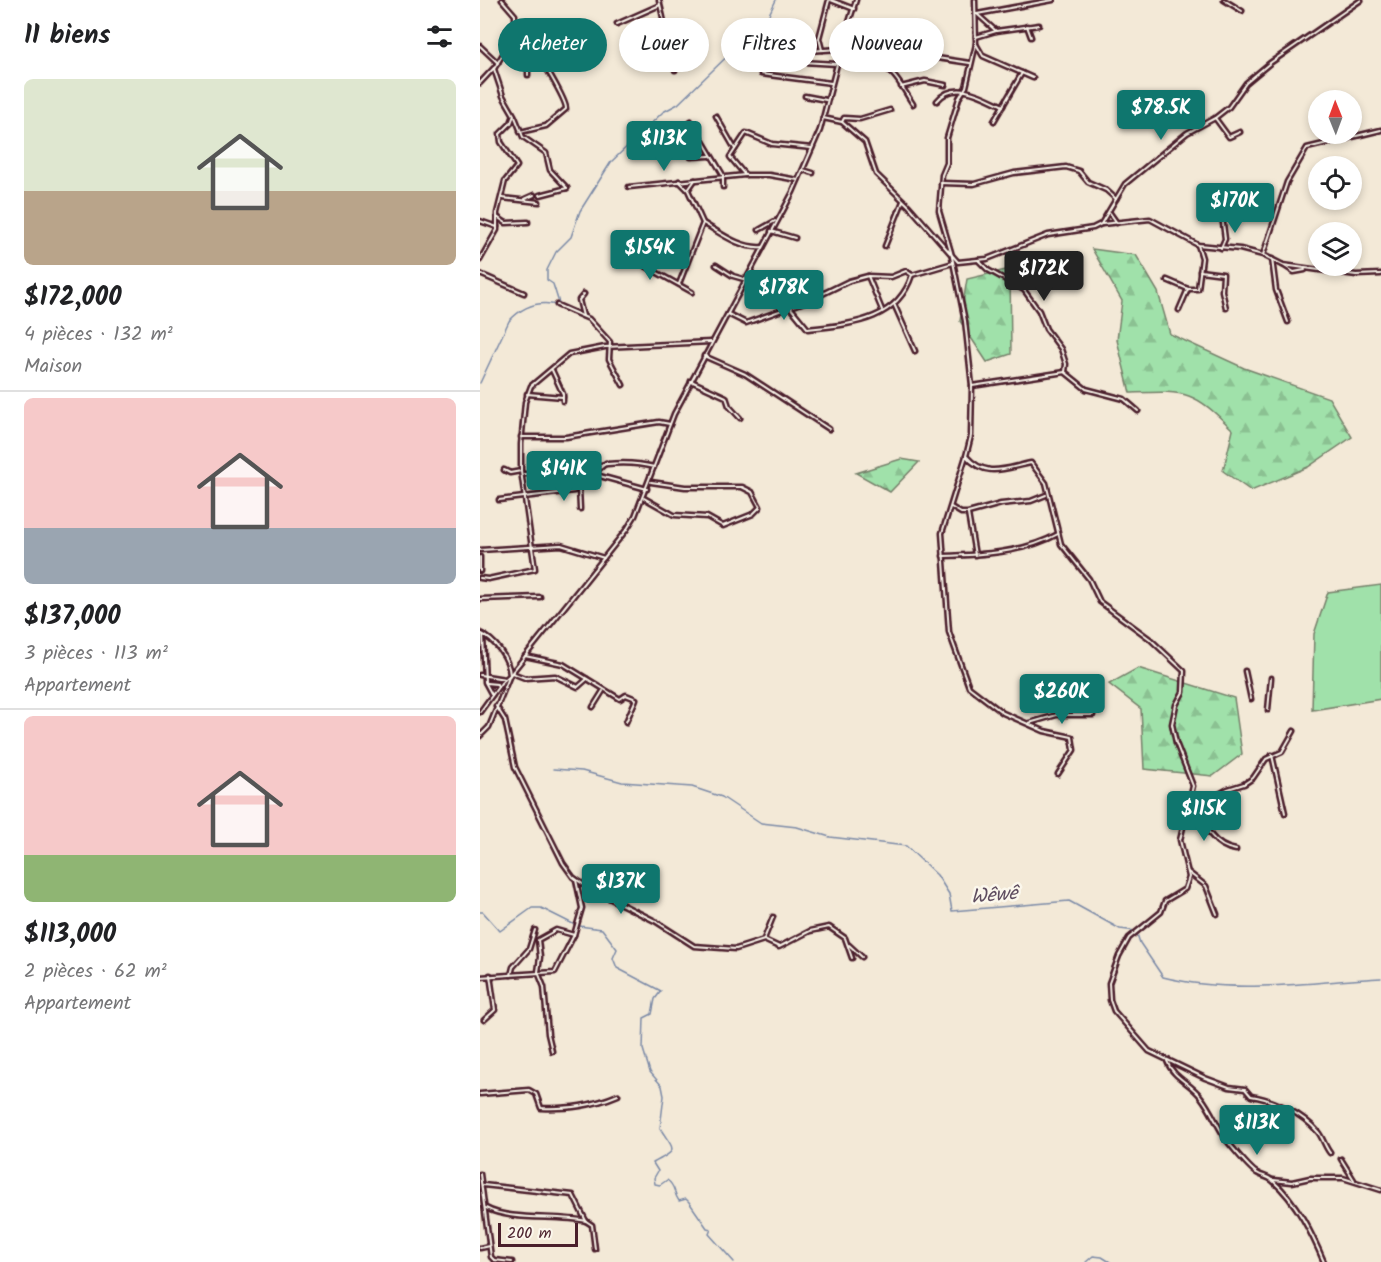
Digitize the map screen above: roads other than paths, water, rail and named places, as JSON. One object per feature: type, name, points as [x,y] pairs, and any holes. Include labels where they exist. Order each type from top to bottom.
[{"type":"street","points":[[502,0],[515,18]]},
{"type":"street","points":[[659,0],[663,18]]},
{"type":"street","points":[[822,50],[819,38],[830,0],[854,9]]},
{"type":"street","points":[[850,18],[856,0]]},
{"type":"street","points":[[975,0],[976,44],[965,89],[947,138],[947,163],[941,183],[939,211],[951,252],[965,321],[972,386],[971,436],[942,533],[949,632],[969,687],[1003,713],[1044,731],[1068,734],[1074,739],[1074,750],[1058,774]]},
{"type":"street","points":[[977,14],[1053,0]]},
{"type":"street","points":[[1224,0],[1242,11]]},
{"type":"street","points":[[1101,224],[1110,213],[1125,184],[1187,133],[1215,118],[1229,107],[1246,83],[1270,63],[1360,0]]},
{"type":"street","points":[[617,24],[660,5]]},
{"type":"street","points":[[977,14],[996,31]]},
{"type":"street","points":[[976,37],[996,31],[1040,25]]},
{"type":"street","points":[[1027,26],[1031,37]]},
{"type":"street","points":[[976,44],[980,52]]},
{"type":"street","points":[[480,46],[497,64],[503,96],[514,115],[520,132],[546,153],[550,170],[567,188],[540,195]]},
{"type":"street","points":[[817,50],[829,50]]},
{"type":"street","points":[[974,50],[1033,78]]},
{"type":"street","points":[[944,59],[970,63]]},
{"type":"street","points":[[480,83],[497,64]]},
{"type":"street","points":[[520,132],[546,126],[566,109],[567,104],[559,88],[547,72]]},
{"type":"street","points":[[480,712],[627,530],[644,498],[670,424],[691,381],[799,180],[823,118],[834,72]]},
{"type":"street","points":[[890,72],[913,104]]},
{"type":"street","points":[[994,121],[1022,73]]},
{"type":"street","points":[[761,75],[831,83]]},
{"type":"street","points":[[901,87],[925,81],[945,85]]},
{"type":"street","points":[[937,100],[947,94],[965,89],[1003,106]]},
{"type":"street","points":[[806,96],[827,100]]},
{"type":"street","points":[[842,122],[844,118],[860,119],[890,110]]},
{"type":"street","points":[[480,260],[497,227],[505,181],[516,166],[501,142],[500,134],[511,123],[514,115]]},
{"type":"street","points":[[716,116],[735,149]]},
{"type":"street","points":[[823,118],[842,122],[865,142],[876,174],[958,262]]},
{"type":"street","points":[[1215,118],[1229,137],[1240,132]]},
{"type":"street","points":[[692,121],[724,177],[723,187]]},
{"type":"street","points":[[1263,255],[1287,182],[1307,148],[1381,130]]},
{"type":"street","points":[[746,175],[730,157],[746,133],[772,144],[812,148]]},
{"type":"street","points":[[691,157],[710,156]]},
{"type":"street","points":[[941,183],[974,183],[1014,173],[1066,167],[1079,171],[1088,182],[1106,190],[1116,199]]},
{"type":"street","points":[[803,170],[813,173]]},
{"type":"street","points":[[629,187],[746,175],[799,180]]},
{"type":"street","points":[[688,190],[695,180]]},
{"type":"street","points":[[679,181],[688,190],[703,223],[740,244],[753,248],[763,247]]},
{"type":"street","points":[[522,200],[534,195]]},
{"type":"street","points":[[502,198],[539,202]]},
{"type":"street","points":[[885,246],[903,201]]},
{"type":"street","points":[[1110,213],[1117,223]]},
{"type":"street","points":[[1221,248],[1225,238],[1222,216]]},
{"type":"street","points":[[497,217],[506,223],[528,222]]},
{"type":"street","points":[[912,275],[952,263],[978,260],[1048,236],[1093,228],[1101,224],[1150,219],[1198,245],[1240,249],[1263,255],[1283,265],[1307,269],[1356,275],[1381,274]]},
{"type":"street","points":[[759,230],[777,220]]},
{"type":"street","points":[[480,221],[497,227]]},
{"type":"street","points":[[679,284],[703,223]]},
{"type":"street","points":[[771,231],[795,238]]},
{"type":"street","points":[[1167,280],[1188,289],[1198,289],[1202,258],[1198,245]]},
{"type":"street","points":[[618,252],[692,292]]},
{"type":"street","points":[[1272,259],[1276,290],[1288,322]]},
{"type":"street","points":[[978,260],[988,270],[1024,290],[1039,311],[1046,329],[1061,349],[1066,364],[1065,372]]},
{"type":"street","points":[[716,265],[733,276],[747,280]]},
{"type":"street","points":[[728,314],[746,323],[868,276],[891,277],[906,271],[912,275]]},
{"type":"street","points":[[1200,271],[1222,274],[1222,291],[1226,308]]},
{"type":"street","points":[[480,274],[524,293]]},
{"type":"street","points":[[790,307],[808,328],[859,323],[902,299],[912,275]]},
{"type":"street","points":[[868,276],[882,310]]},
{"type":"street","points":[[1179,310],[1188,289]]},
{"type":"street","points":[[583,316],[579,300],[584,294]]},
{"type":"street","points":[[894,304],[915,351]]},
{"type":"street","points":[[557,306],[583,316],[608,340],[609,359],[623,385]]},
{"type":"street","points":[[480,578],[488,579],[534,571],[521,437],[527,394],[531,386],[569,354],[607,347],[711,342]]},
{"type":"street","points":[[704,356],[745,374],[829,429]]},
{"type":"street","points":[[527,394],[563,399],[552,370]]},
{"type":"street","points":[[972,386],[1065,372],[1086,389],[1124,399],[1138,411]]},
{"type":"street","points":[[691,381],[726,397],[729,406],[740,418]]},
{"type":"street","points":[[521,437],[566,437],[659,422],[670,424]]},
{"type":"street","points":[[966,456],[976,468],[992,471],[1031,463],[1044,477],[1058,534],[1066,554],[1089,579],[1104,608],[1150,639],[1184,671]]},
{"type":"street","points":[[504,470],[523,472],[634,462],[655,468]]},
{"type":"street","points":[[499,500],[574,491],[596,475],[606,463]]},
{"type":"street","points":[[596,475],[647,489]]},
{"type":"street","points":[[644,498],[674,515],[706,517],[723,526],[753,514],[760,507],[752,492],[742,487],[685,487],[650,482]]},
{"type":"street","points":[[579,487],[580,509]]},
{"type":"street","points":[[951,507],[961,513],[968,513],[1001,504],[1031,501],[1047,495]]},
{"type":"street","points":[[968,513],[975,555]]},
{"type":"street","points":[[943,556],[994,555],[1007,549],[1046,541],[1058,534]]},
{"type":"street","points":[[480,550],[561,545],[604,558]]},
{"type":"street","points":[[480,557],[480,571]]},
{"type":"street","points":[[480,599],[540,597]]},
{"type":"street","points":[[480,736],[489,727],[511,674],[504,656],[481,633]]},
{"type":"street","points":[[481,633],[485,682],[492,695]]},
{"type":"street","points":[[525,656],[563,664],[603,691],[620,699],[626,695],[636,699],[626,722]]},
{"type":"street","points":[[1188,665],[1184,671],[1183,692],[1176,705],[1172,724],[1176,743],[1192,781],[1191,795],[1180,840],[1188,872],[1185,889],[1165,901],[1161,912],[1130,938],[1119,956],[1108,983],[1110,1004],[1149,1051],[1205,1078],[1229,1087],[1245,1089],[1251,1096],[1261,1097],[1292,1111],[1318,1132],[1330,1153]]},
{"type":"street","points":[[1245,671],[1251,699]]},
{"type":"street","points":[[511,674],[525,678],[555,676],[578,687],[587,679]]},
{"type":"street","points":[[480,675],[505,679]]},
{"type":"street","points":[[1268,710],[1271,678]]},
{"type":"street","points":[[485,682],[497,684],[498,687]]},
{"type":"street","points":[[593,707],[603,691]]},
{"type":"street","points":[[480,977],[555,972],[574,935],[582,908],[575,879],[563,863],[515,768],[506,720],[496,706]]},
{"type":"street","points":[[1029,723],[1057,715],[1093,715]]},
{"type":"street","points":[[1197,806],[1253,778],[1266,759],[1282,752],[1294,731]]},
{"type":"street","points":[[1272,755],[1285,813]]},
{"type":"street","points":[[1191,795],[1203,824],[1214,839],[1228,849],[1236,850]]},
{"type":"street","points":[[1188,872],[1206,886],[1217,914]]},
{"type":"street","points":[[575,879],[655,921],[694,946],[736,949],[764,940],[779,947],[810,931],[829,927],[839,932],[862,957]]},
{"type":"street","points":[[764,940],[773,917]]},
{"type":"street","points":[[511,975],[513,967],[529,949],[535,930]]},
{"type":"street","points":[[552,1051],[548,1034],[544,987],[538,972],[538,940],[556,930],[574,935]]},
{"type":"street","points":[[849,945],[852,958]]},
{"type":"street","points":[[484,1020],[495,1010],[489,975]]},
{"type":"street","points":[[1167,1059],[1175,1074],[1203,1098],[1209,1114],[1232,1147],[1255,1172],[1272,1180],[1354,1180],[1381,1190]]},
{"type":"street","points":[[480,1094],[530,1090],[537,1094],[541,1108],[588,1106],[618,1095]]},
{"type":"street","points":[[1341,1159],[1354,1180]]},
{"type":"street","points":[[480,1174],[489,1246],[494,1260],[512,1262]]},
{"type":"street","points":[[1272,1180],[1310,1230],[1324,1262]]},
{"type":"street","points":[[483,1185],[573,1195],[586,1221]]},
{"type":"street","points":[[486,1208],[504,1215],[554,1216],[586,1221],[592,1225],[595,1249]]},
{"type":"street","points":[[480,1248],[489,1246]]},
{"type":"waterway","points":[[480,383],[509,321],[530,306],[559,303],[553,284],[547,280],[547,270],[556,252],[571,237],[580,211],[611,162],[663,112],[678,104],[745,39],[763,27],[776,0]]},
{"type":"waterway","name":"Wêwê","points":[[553,769],[582,771],[622,782],[692,787],[722,797],[761,823],[797,827],[830,837],[906,846],[937,875],[949,894],[952,911],[1069,901],[1120,929],[1136,931],[1140,943],[1163,977],[1190,982],[1244,986],[1381,978]]},
{"type":"waterway","points":[[480,912],[483,912],[500,931],[532,908],[541,908],[575,925]]},
{"type":"waterway","points":[[579,926],[602,929],[617,949],[613,958],[617,968],[661,991],[655,999],[652,1014],[644,1018],[643,1049],[650,1072],[662,1086],[664,1096],[660,1128],[672,1149],[667,1155],[653,1163],[658,1171],[654,1178],[655,1184],[660,1185],[667,1180],[670,1182],[679,1201],[686,1199],[689,1202],[707,1228],[711,1229],[709,1234],[734,1262]]},
{"type":"waterway","points":[[1086,1262],[1093,1256],[1102,1257],[1110,1262]]}]
